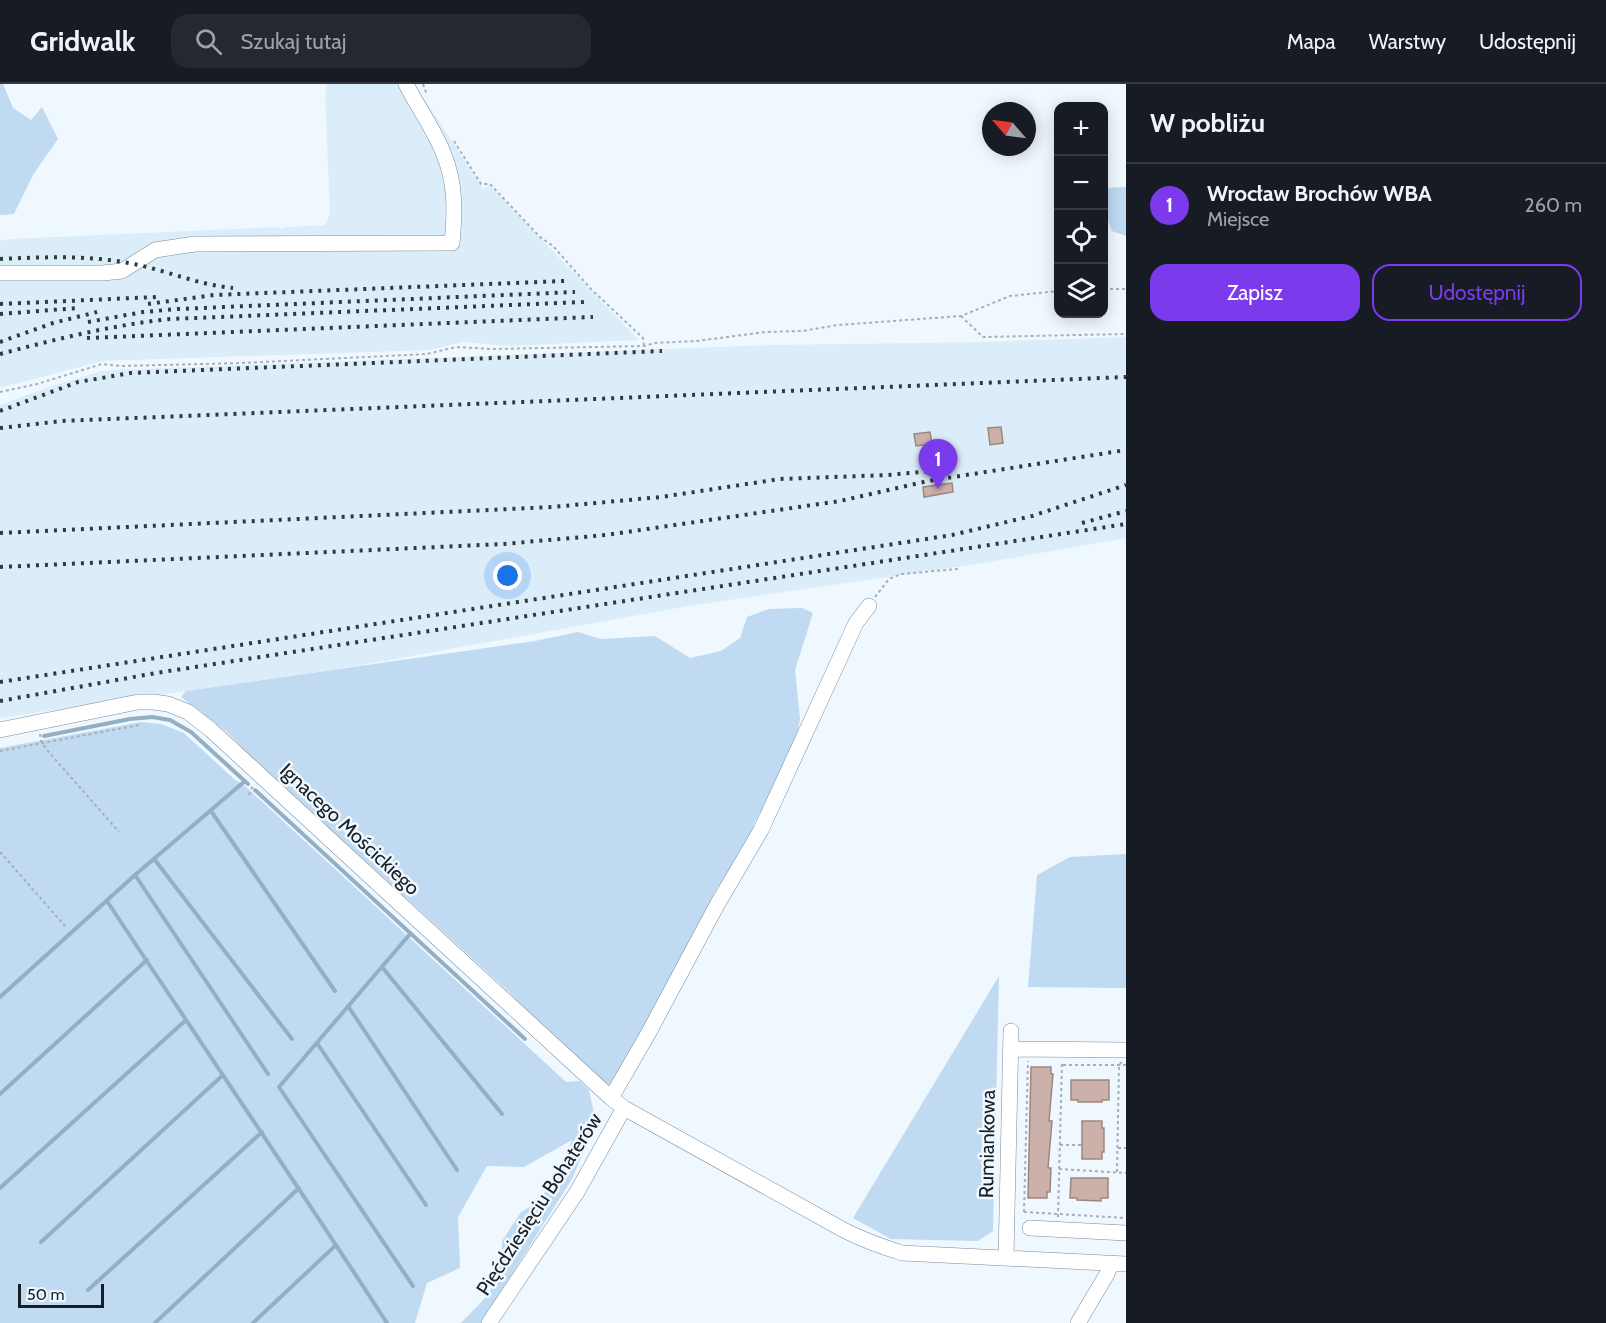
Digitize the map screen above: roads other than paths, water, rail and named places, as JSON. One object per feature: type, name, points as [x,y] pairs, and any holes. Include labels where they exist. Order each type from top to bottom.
[{"type":"street","points":[[0,273],[122,271],[155,250],[195,244],[452,243],[455,213],[453,185],[444,155],[406,84]]},
{"type":"street","points":[[611,1098],[756,839],[852,633],[868,606]]},
{"type":"street","name":"Ignacego Mościckiego","points":[[0,730],[138,702],[168,704],[188,712],[624,1108],[867,1242],[902,1252],[1118,1264]]},
{"type":"street","name":"Rumiankowa","points":[[1006,1258],[1011,1031]]},
{"type":"street","points":[[1011,1049],[1062,1057],[1122,1055]]},
{"type":"street","name":"Pięćdziesięciu Bohaterów","points":[[489,1323],[577,1192],[624,1108]]},
{"type":"street","points":[[1030,1228],[1058,1222],[1126,1233]]},
{"type":"street","points":[[1078,1323],[1107,1274],[1118,1264]]},
{"type":"waterway","points":[[44,736],[130,719],[152,717],[170,720],[191,732],[248,784]]},
{"type":"waterway","points":[[0,997],[135,875],[245,781]]},
{"type":"waterway","points":[[255,790],[525,1039]]},
{"type":"waterway","points":[[211,811],[335,991]]},
{"type":"waterway","points":[[155,860],[292,1039]]},
{"type":"waterway","points":[[135,875],[268,1074]]},
{"type":"waterway","points":[[107,901],[387,1323]]},
{"type":"waterway","points":[[410,934],[279,1087],[413,1286]]},
{"type":"waterway","points":[[0,1094],[147,960]]},
{"type":"waterway","points":[[382,967],[502,1114]]},
{"type":"waterway","points":[[348,1006],[457,1170]]},
{"type":"waterway","points":[[0,1188],[186,1020]]},
{"type":"waterway","points":[[317,1043],[426,1205]]},
{"type":"waterway","points":[[41,1242],[223,1075]]},
{"type":"waterway","points":[[88,1290],[262,1132]]},
{"type":"waterway","points":[[155,1323],[299,1188]]},
{"type":"waterway","points":[[253,1323],[336,1245]]},
{"type":"railway","points":[[0,259],[67,257],[101,259],[147,267],[208,284],[233,288]]},
{"type":"railway","points":[[148,304],[214,295],[564,281]]},
{"type":"railway","points":[[88,322],[143,312],[178,309],[575,292]]},
{"type":"railway","points":[[0,304],[156,297]]},
{"type":"railway","points":[[0,354],[106,329],[170,319],[584,302]]},
{"type":"railway","points":[[0,314],[78,308]]},
{"type":"railway","points":[[0,342],[53,323],[97,312]]},
{"type":"railway","points":[[87,338],[593,317]]},
{"type":"railway","points":[[0,411],[78,382],[131,373],[662,351]]},
{"type":"railway","points":[[0,428],[62,421],[1126,377]]},
{"type":"railway","points":[[0,567],[503,544],[606,535],[840,501],[928,481],[1126,450]]},
{"type":"railway","points":[[0,533],[552,507],[661,497],[780,479],[888,475],[942,470]]},
{"type":"railway","points":[[0,682],[952,535],[1032,516],[1126,485]]},
{"type":"railway","points":[[1082,523],[1126,511]]},
{"type":"railway","points":[[0,701],[156,673],[1126,524]]},
{"type":"place","name":"Wrocław Brochów WBA","points":[[938,489]]}]
